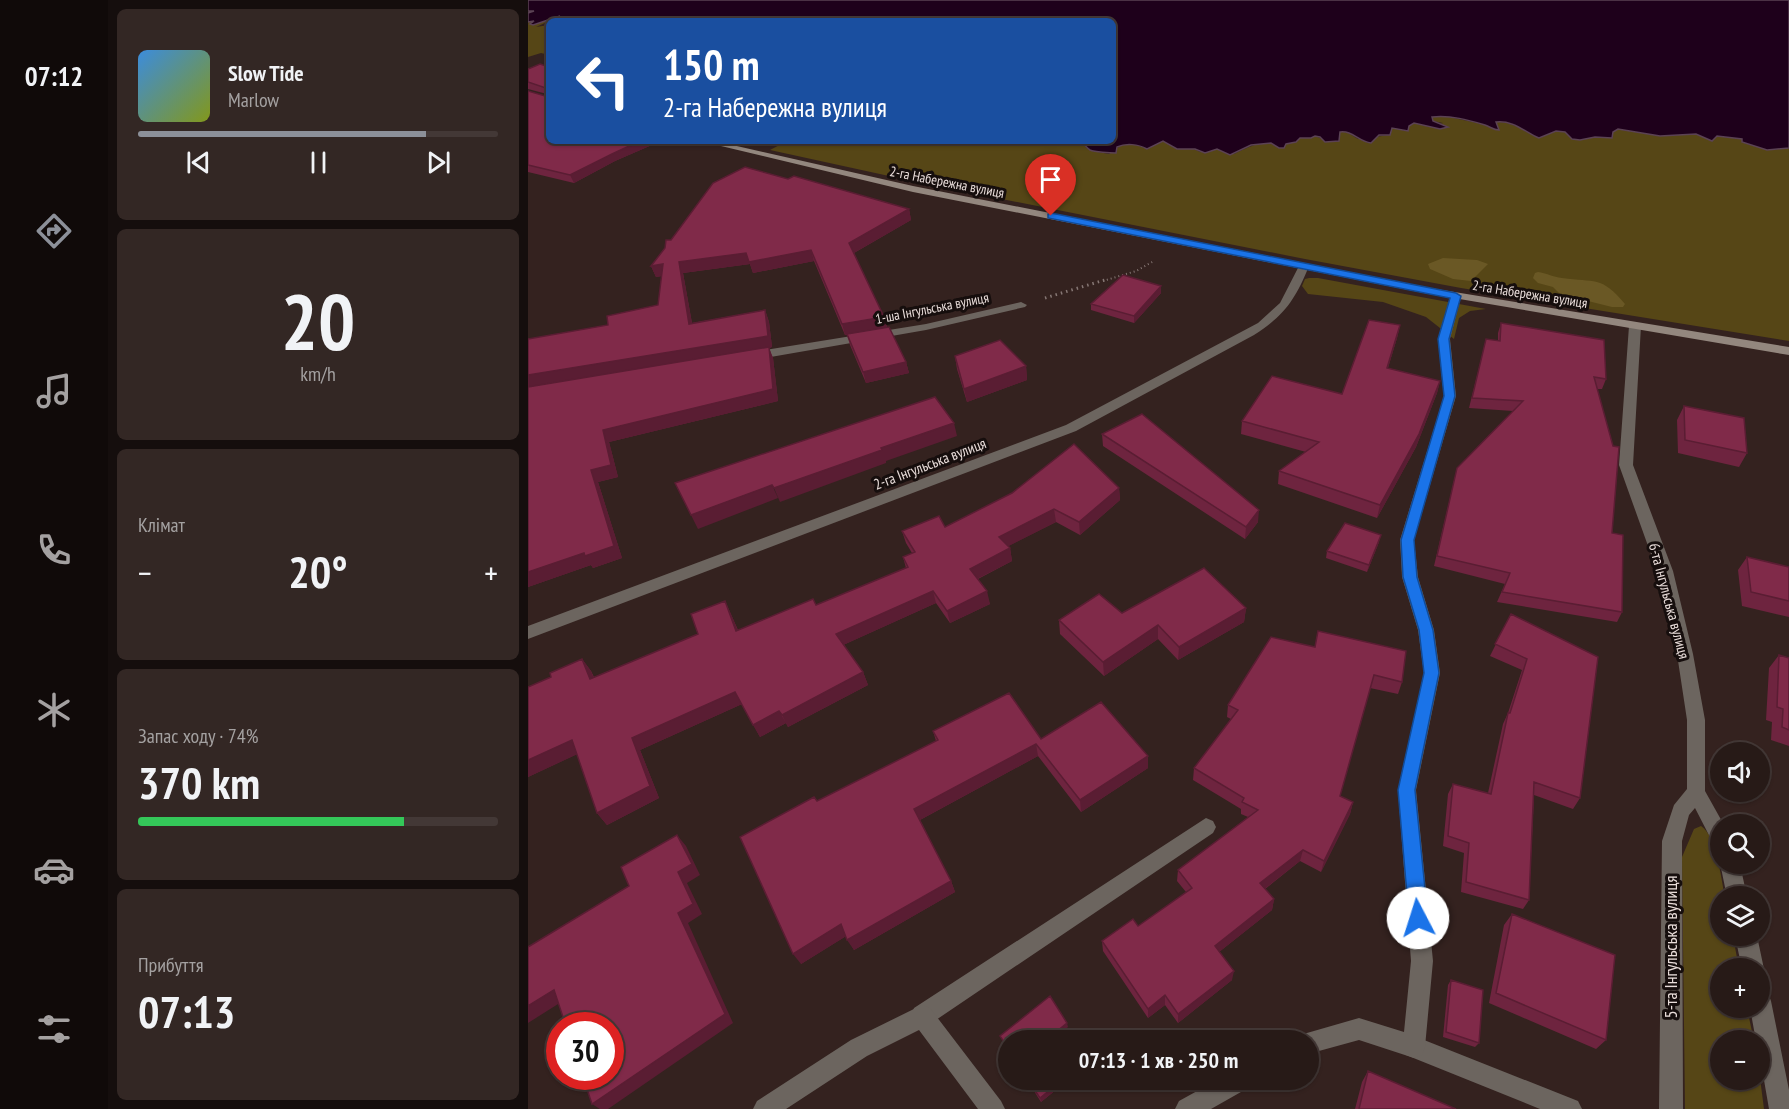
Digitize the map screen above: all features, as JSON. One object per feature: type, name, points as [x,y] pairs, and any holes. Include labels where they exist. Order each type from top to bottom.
[{"type":"main road","name":"2-га Набережна вулиця","points":[[717,144],[913,189],[1456,296],[1789,351]]},
{"type":"street","name":"2-га Інгульська вулиця","points":[[528,633],[1071,428],[1250,333],[1277,316],[1288,303],[1304,266]]},
{"type":"street","points":[[1414,1047],[1422,961],[1407,790],[1432,673],[1426,630],[1410,577],[1407,540],[1450,396],[1444,339],[1456,296]]},
{"type":"street","name":"1-ша Інгульська вулиця","points":[[742,357],[926,327],[1021,305]]},
{"type":"street","name":"6-та Інгульська вулиця","points":[[1635,326],[1626,465],[1665,571],[1685,654],[1696,720],[1696,792],[1710,818]]},
{"type":"street","name":"5-та Інгульська вулиця","points":[[1671,1109],[1672,841],[1681,811],[1696,792]]},
{"type":"street","points":[[765,1109],[859,1048],[922,1016],[1206,827]]},
{"type":"street","points":[[922,1016],[993,1109]]},
{"type":"street","points":[[1763,1018],[1781,1109]]},
{"type":"street","points":[[1319,1040],[1359,1029],[1414,1047],[1570,1109]]},
{"type":"street","points":[[1186,1109],[1221,1090]]},
{"type":"path","points":[[1021,305],[1136,271],[1190,243]]},
{"type":"shaded area","points":[[528,0],[1789,0],[1789,148],[1767,150],[1742,142],[1742,139],[1717,136],[1712,141],[1696,134],[1660,136],[1618,129],[1613,132],[1612,138],[1572,139],[1565,132],[1556,131],[1539,138],[1508,123],[1496,122],[1499,130],[1497,130],[1453,117],[1432,117],[1433,121],[1448,127],[1440,129],[1414,123],[1409,126],[1408,131],[1392,128],[1390,135],[1379,135],[1371,143],[1352,134],[1340,132],[1339,141],[1325,142],[1315,136],[1300,138],[1296,142],[1286,144],[1284,148],[1271,143],[1251,145],[1230,155],[1217,149],[1205,153],[1195,149],[1177,149],[1163,141],[1147,149],[1128,145],[1117,147],[1116,153],[1099,152],[1090,150],[1083,144],[1116,144],[1116,18],[558,18],[560,16],[546,18],[546,21],[533,25],[530,24],[534,21],[528,22],[528,13],[534,11],[528,11]]},
{"type":"shaded area","points":[[546,21],[536,27],[546,25],[546,54],[541,53],[528,57],[528,22]]},
{"type":"shaded area","points":[[1444,116],[1487,125],[1495,130],[1496,122],[1508,123],[1539,138],[1556,131],[1566,132],[1580,140],[1586,137],[1612,138],[1613,131],[1618,129],[1660,135],[1734,136],[1742,139],[1743,142],[1767,150],[1789,148],[1789,341],[1461,288],[1305,259],[921,183],[770,150],[781,144],[1086,144],[1092,151],[1109,154],[1123,144],[1138,145],[1147,149],[1163,141],[1171,143],[1172,147],[1176,148],[1193,149],[1200,152],[1217,149],[1234,154],[1262,143],[1279,148],[1300,138],[1340,137],[1340,132],[1345,131],[1358,139],[1390,135],[1392,128],[1403,130],[1414,123],[1430,127],[1443,123],[1433,121],[1432,117]]},
{"type":"shaded area","points":[[1443,258],[1477,260],[1488,264],[1471,281],[1453,279],[1430,269],[1428,264]]},
{"type":"shaded area","points":[[1538,272],[1603,284],[1625,304],[1623,307],[1612,307],[1560,294],[1553,287],[1538,283],[1533,278]]},
{"type":"shaded area","points":[[1305,279],[1486,309],[1470,311],[1459,318],[1454,339],[1426,317],[1383,302],[1308,294],[1302,286]]},
{"type":"shaded area","points":[[1701,826],[1710,837],[1710,874],[1721,874],[1723,886],[1710,886],[1710,946],[1735,946],[1737,958],[1710,958],[1710,1018],[1749,1018],[1752,1030],[1710,1030],[1710,1090],[1762,1090],[1764,1109],[1685,1109],[1682,857],[1694,829]]},
{"type":"building","points":[[540,64],[546,66],[546,88],[528,82],[528,69]]},
{"type":"building","points":[[528,91],[545,96],[546,144],[634,144],[570,175],[528,165]]},
{"type":"building","points":[[745,167],[788,179],[794,176],[909,209],[849,243],[884,317],[842,324],[811,250],[749,262],[746,253],[679,262],[689,324],[765,310],[768,336],[528,375],[528,339],[608,325],[607,316],[658,305],[663,264],[651,266],[665,248],[666,240],[671,240],[713,183]]},
{"type":"building","points":[[1123,275],[1161,286],[1134,316],[1091,304]]},
{"type":"building","points":[[1369,320],[1400,325],[1387,368],[1440,381],[1419,434],[1380,505],[1279,471],[1319,442],[1242,421],[1272,376],[1342,394]]},
{"type":"building","points":[[1501,323],[1604,340],[1606,379],[1594,377],[1613,446],[1619,447],[1612,533],[1623,535],[1622,612],[1502,592],[1510,573],[1437,556],[1457,468],[1523,401],[1472,398],[1486,339],[1500,341]]},
{"type":"building","points":[[889,327],[906,362],[863,372],[847,334]]},
{"type":"building","points":[[1000,340],[1026,366],[964,389],[955,356]]},
{"type":"building","points":[[769,347],[773,389],[603,430],[611,465],[591,470],[614,546],[585,556],[584,553],[528,572],[528,387]]},
{"type":"building","points":[[935,397],[954,423],[774,488],[772,485],[691,515],[675,483]]},
{"type":"building","points":[[1684,406],[1744,418],[1747,453],[1685,440]]},
{"type":"building","points":[[1142,414],[1259,510],[1246,527],[1102,434]]},
{"type":"building","points":[[1074,444],[1119,488],[1079,522],[1054,509],[999,537],[1010,548],[970,569],[987,591],[947,611],[933,591],[836,634],[863,672],[782,715],[779,711],[753,725],[735,692],[632,738],[650,786],[597,813],[572,740],[528,760],[528,687],[551,677],[550,673],[582,659],[590,679],[698,634],[691,614],[725,601],[736,631],[813,599],[816,605],[908,567],[903,557],[915,552],[902,531],[939,516],[945,527],[1012,493]]},
{"type":"building","points":[[1345,523],[1381,535],[1369,565],[1327,551]]},
{"type":"building","points":[[1747,557],[1789,567],[1789,601],[1751,592]]},
{"type":"building","points":[[1204,568],[1246,608],[1179,647],[1158,625],[1103,662],[1059,620],[1099,594],[1122,613]]},
{"type":"building","points":[[1511,614],[1598,657],[1580,798],[1534,782],[1529,900],[1466,882],[1469,843],[1448,836],[1453,784],[1491,794],[1508,713],[1510,713],[1527,659],[1495,644]]},
{"type":"building","points":[[1318,631],[1406,651],[1402,682],[1374,675],[1340,796],[1353,802],[1324,861],[1303,850],[1260,883],[1274,899],[1215,946],[1234,971],[1178,1014],[1165,995],[1148,1009],[1102,941],[1133,919],[1138,926],[1192,888],[1178,870],[1258,810],[1242,802],[1244,798],[1194,768],[1238,710],[1228,705],[1271,637],[1315,647]]},
{"type":"building","points":[[1779,655],[1789,658],[1789,730],[1782,727],[1783,709],[1777,707]]},
{"type":"building","points":[[1009,693],[1041,739],[1101,702],[1148,756],[1080,800],[1036,744],[914,809],[951,881],[847,940],[841,924],[793,954],[740,837],[814,797],[817,801],[938,740],[933,731]]},
{"type":"building","points":[[677,835],[692,864],[678,872],[693,904],[678,913],[725,1014],[624,1082],[624,1012],[561,1012],[554,990],[528,1006],[528,947],[629,886],[621,867]]},
{"type":"building","points":[[1512,914],[1615,955],[1606,1040],[1496,993]]},
{"type":"building","points":[[1451,980],[1483,990],[1479,1043],[1446,1032]]},
{"type":"building","points":[[1050,996],[1067,1023],[1058,1030],[1008,1030]]},
{"type":"building","points":[[1368,1071],[1456,1109],[1359,1109]]},
{"type":"building","points":[[587,1090],[613,1090],[592,1104]]},
{"type":"building","points":[[1035,1090],[1050,1090],[1040,1098]]},
{"type":"route","points":[[1051,216],[1456,296],[1444,339],[1450,396],[1407,540],[1410,577],[1426,630],[1432,673],[1407,790],[1418,918]]}]
